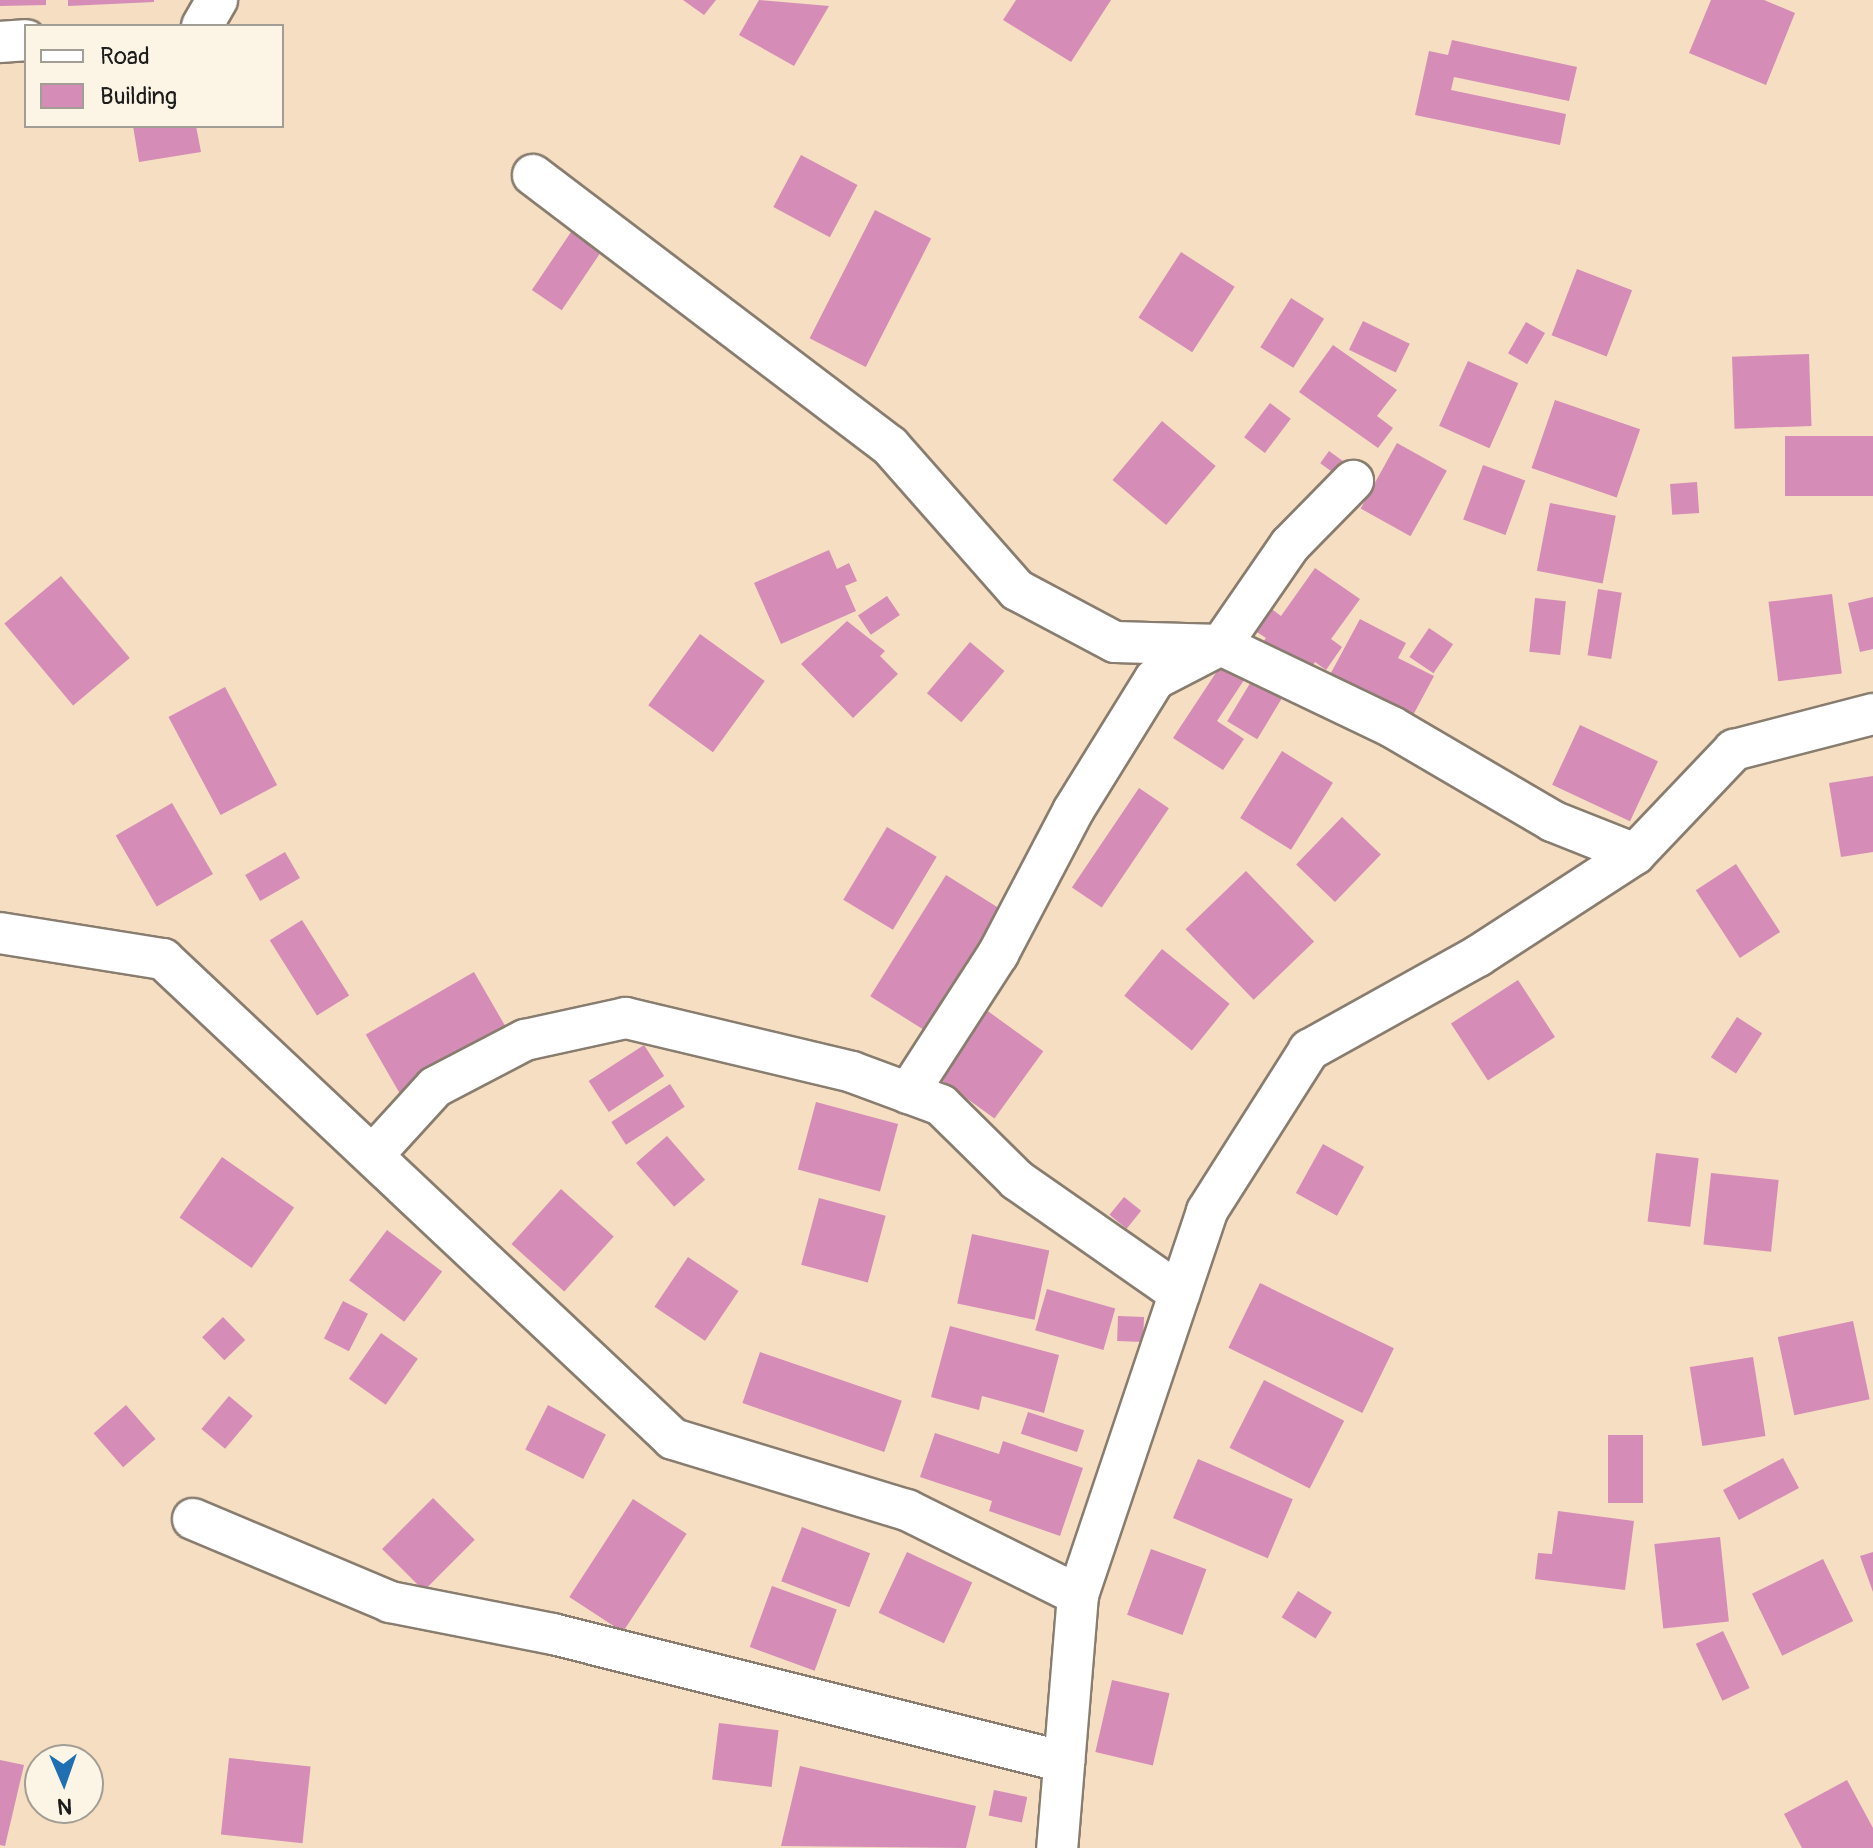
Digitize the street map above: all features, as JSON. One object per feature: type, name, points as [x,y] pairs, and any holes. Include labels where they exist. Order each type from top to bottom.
[{"type":"street","points":[[203,24],[217,0]]},
{"type":"street","points":[[0,42],[24,40]]},
{"type":"street","points":[[533,175],[890,446],[1017,590],[1115,642],[1221,645],[1392,727],[1552,821],[1635,854]]},
{"type":"street","points":[[908,1093],[998,954],[1073,811],[1155,679],[1221,645],[1290,545],[1353,481]]},
{"type":"street","points":[[1057,1848],[1078,1595],[1207,1211],[1309,1050],[1478,956],[1635,854],[1734,750],[1873,714]]},
{"type":"street","points":[[0,933],[163,959],[673,1439],[907,1510],[1078,1595]]},
{"type":"street","points":[[373,1155],[435,1087],[525,1040],[626,1018],[852,1072],[941,1105],[1017,1180],[1179,1293]]},
{"type":"street","points":[[193,1519],[390,1602],[553,1634],[1064,1762]]},
{"type":"building","points":[[0,0],[46,0],[46,5],[0,6]]},
{"type":"building","points":[[68,0],[154,0],[154,2],[68,6]]},
{"type":"building","points":[[683,0],[716,0],[704,15]]},
{"type":"building","points":[[759,0],[829,6],[794,66],[739,35]]},
{"type":"building","points":[[1016,0],[1111,0],[1071,62],[1003,20]]},
{"type":"building","points":[[1711,0],[1764,0],[1795,13],[1766,85],[1689,53]]},
{"type":"building","points":[[1452,40],[1577,67],[1569,101],[1454,77],[1451,90],[1566,114],[1560,145],[1415,115],[1429,51],[1448,55]]},
{"type":"building","points":[[133,128],[196,128],[201,152],[139,162]]},
{"type":"building","points":[[801,155],[858,185],[830,237],[773,207]]},
{"type":"building","points":[[875,210],[931,239],[866,367],[810,338]]},
{"type":"building","points":[[571,232],[601,252],[562,310],[532,290]]},
{"type":"building","points":[[1181,252],[1235,287],[1192,352],[1139,317]]},
{"type":"building","points":[[1577,269],[1632,290],[1607,356],[1552,335]]},
{"type":"building","points":[[1291,298],[1324,319],[1293,368],[1260,347]]},
{"type":"building","points":[[1363,321],[1410,344],[1396,373],[1349,350]]},
{"type":"building","points":[[1526,322],[1545,333],[1527,364],[1508,353]]},
{"type":"building","points":[[1333,345],[1397,390],[1377,416],[1393,428],[1378,448],[1299,392]]},
{"type":"building","points":[[1809,354],[1812,426],[1735,429],[1732,357]]},
{"type":"building","points":[[1468,361],[1518,383],[1489,448],[1439,426]]},
{"type":"building","points":[[1555,400],[1640,429],[1617,497],[1532,468]]},
{"type":"building","points":[[1270,403],[1291,419],[1265,453],[1244,437]]},
{"type":"building","points":[[1162,421],[1216,466],[1166,525],[1113,480]]},
{"type":"building","points":[[1785,436],[1873,436],[1873,496],[1785,496]]},
{"type":"building","points":[[1397,443],[1447,471],[1410,536],[1361,509]]},
{"type":"building","points":[[1329,451],[1348,465],[1340,477],[1320,463]]},
{"type":"building","points":[[1483,465],[1525,480],[1505,535],[1463,520]]},
{"type":"building","points":[[1697,482],[1699,513],[1672,515],[1670,484]]},
{"type":"building","points":[[1550,503],[1616,516],[1603,584],[1537,571]]},
{"type":"building","points":[[829,550],[837,569],[849,563],[857,581],[845,586],[856,611],[781,644],[754,583]]},
{"type":"building","points":[[1315,568],[1360,599],[1331,639],[1342,647],[1326,670],[1315,662],[1303,680],[1258,649],[1266,638],[1249,627],[1265,604],[1281,616]]},
{"type":"building","points":[[61,576],[130,658],[73,706],[4,624]]},
{"type":"building","points":[[1598,589],[1622,593],[1611,659],[1588,655]]},
{"type":"building","points":[[1832,594],[1842,673],[1778,681],[1768,602]]},
{"type":"building","points":[[887,596],[900,615],[871,635],[858,616]]},
{"type":"building","points":[[1873,597],[1873,649],[1860,652],[1848,603]]},
{"type":"building","points":[[1535,598],[1566,601],[1560,655],[1529,652]]},
{"type":"building","points":[[1360,619],[1406,643],[1398,658],[1434,676],[1411,719],[1325,684]]},
{"type":"building","points":[[847,621],[885,651],[880,656],[898,674],[853,718],[801,664]]},
{"type":"building","points":[[1429,628],[1453,644],[1433,673],[1409,657]]},
{"type":"building","points":[[700,634],[765,681],[713,752],[648,705]]},
{"type":"building","points":[[970,642],[1004,671],[961,722],[927,693]]},
{"type":"building","points":[[1225,659],[1248,674],[1217,721],[1244,739],[1223,770],[1173,738]]},
{"type":"building","points":[[1255,675],[1285,693],[1257,739],[1227,721]]},
{"type":"building","points":[[225,687],[277,785],[221,815],[168,717]]},
{"type":"building","points":[[1580,725],[1658,761],[1630,821],[1552,785]]},
{"type":"building","points":[[1282,751],[1333,783],[1291,850],[1240,818]]},
{"type":"building","points":[[1873,776],[1873,852],[1841,857],[1829,783]]},
{"type":"building","points":[[1139,788],[1169,808],[1102,908],[1072,887]]},
{"type":"building","points":[[172,803],[213,874],[157,907],[116,836]]},
{"type":"building","points":[[1342,817],[1381,855],[1335,902],[1296,864]]},
{"type":"building","points":[[887,827],[937,857],[893,930],[843,900]]},
{"type":"building","points":[[285,852],[300,878],[260,901],[245,875]]},
{"type":"building","points":[[1736,864],[1780,932],[1740,958],[1696,890]]},
{"type":"building","points":[[1246,871],[1314,941],[1254,1000],[1186,929]]},
{"type":"building","points":[[946,875],[1001,909],[925,1031],[870,996]]},
{"type":"building","points":[[302,920],[349,995],[317,1016],[270,940]]},
{"type":"building","points":[[1162,949],[1230,1004],[1192,1050],[1124,996]]},
{"type":"building","points":[[474,972],[508,1032],[400,1094],[366,1034]]},
{"type":"building","points":[[1518,980],[1555,1037],[1488,1081],[1451,1024]]},
{"type":"building","points":[[985,1009],[1043,1051],[994,1118],[936,1076]]},
{"type":"building","points":[[1737,1017],[1762,1033],[1736,1074],[1711,1057]]},
{"type":"building","points":[[644,1045],[664,1076],[609,1112],[589,1081]]},
{"type":"building","points":[[670,1084],[685,1107],[626,1145],[611,1122]]},
{"type":"building","points":[[816,1102],[898,1124],[880,1192],[798,1170]]},
{"type":"building","points":[[667,1136],[705,1180],[674,1207],[636,1163]]},
{"type":"building","points":[[1323,1144],[1364,1167],[1337,1216],[1296,1193]]},
{"type":"building","points":[[1656,1153],[1699,1158],[1690,1227],[1648,1221]]},
{"type":"building","points":[[222,1157],[294,1207],[252,1268],[180,1218]]},
{"type":"building","points":[[1711,1173],[1779,1180],[1771,1252],[1703,1245]]},
{"type":"building","points":[[561,1189],[614,1237],[564,1292],[511,1244]]},
{"type":"building","points":[[1124,1197],[1141,1211],[1127,1229],[1110,1215]]},
{"type":"building","points":[[819,1198],[886,1216],[868,1283],[801,1265]]},
{"type":"building","points":[[387,1230],[442,1272],[404,1322],[349,1280]]},
{"type":"building","points":[[972,1234],[1049,1250],[1035,1320],[957,1303]]},
{"type":"building","points":[[688,1257],[739,1291],[705,1341],[654,1307]]},
{"type":"building","points":[[1260,1283],[1394,1348],[1362,1413],[1228,1348]]},
{"type":"building","points":[[1047,1289],[1115,1309],[1103,1350],[1035,1330]]},
{"type":"building","points":[[343,1301],[368,1314],[349,1351],[324,1338]]},
{"type":"building","points":[[1118,1316],[1144,1317],[1143,1342],[1117,1341]]},
{"type":"building","points":[[223,1317],[245,1340],[224,1360],[202,1337]]},
{"type":"building","points":[[1853,1321],[1870,1399],[1794,1415],[1778,1337]]},
{"type":"building","points":[[950,1326],[1059,1355],[1044,1413],[982,1396],[979,1410],[931,1397]]},
{"type":"building","points":[[381,1333],[418,1359],[386,1405],[349,1379]]},
{"type":"building","points":[[760,1352],[902,1401],[884,1452],[742,1403]]},
{"type":"building","points":[[1753,1357],[1766,1436],[1702,1446],[1690,1367]]},
{"type":"building","points":[[1264,1380],[1344,1421],[1310,1489],[1229,1448]]},
{"type":"building","points":[[229,1396],[253,1416],[225,1449],[201,1429]]},
{"type":"building","points":[[126,1405],[156,1439],[123,1467],[94,1433]]},
{"type":"building","points":[[548,1405],[606,1435],[583,1479],[525,1450]]},
{"type":"building","points":[[1028,1412],[1084,1430],[1077,1452],[1021,1434]]},
{"type":"building","points":[[935,1433],[999,1454],[1003,1441],[1083,1468],[1060,1536],[989,1511],[992,1501],[920,1477]]},
{"type":"building","points":[[1608,1435],[1643,1435],[1643,1503],[1608,1503]]},
{"type":"building","points":[[1783,1458],[1799,1488],[1739,1520],[1723,1490]]},
{"type":"building","points":[[1198,1459],[1293,1499],[1268,1558],[1173,1518]]},
{"type":"building","points":[[433,1498],[475,1540],[424,1591],[382,1549]]},
{"type":"building","points":[[633,1499],[687,1534],[623,1632],[569,1597]]},
{"type":"building","points":[[1558,1511],[1634,1521],[1625,1590],[1535,1579],[1538,1553],[1552,1554]]},
{"type":"building","points":[[802,1527],[870,1553],[849,1607],[781,1581]]},
{"type":"building","points":[[1720,1537],[1729,1622],[1663,1628],[1654,1544]]},
{"type":"building","points":[[1151,1549],[1206,1569],[1183,1635],[1127,1615]]},
{"type":"building","points":[[907,1552],[972,1582],[944,1643],[879,1613]]},
{"type":"building","points":[[1873,1552],[1873,1592],[1860,1556]]},
{"type":"building","points":[[1823,1559],[1853,1621],[1782,1656],[1752,1594]]},
{"type":"building","points":[[772,1586],[837,1610],[815,1671],[750,1647]]},
{"type":"building","points":[[1298,1591],[1332,1612],[1315,1638],[1282,1617]]},
{"type":"building","points":[[1723,1631],[1750,1688],[1722,1701],[1696,1644]]},
{"type":"building","points":[[1112,1680],[1169,1693],[1153,1765],[1095,1752]]},
{"type":"building","points":[[719,1723],[779,1730],[772,1787],[712,1780]]},
{"type":"building","points":[[229,1758],[311,1767],[303,1843],[221,1835]]},
{"type":"building","points":[[0,1760],[24,1765],[5,1846],[0,1845]]},
{"type":"building","points":[[800,1766],[976,1806],[966,1848],[781,1846]]},
{"type":"building","points":[[1847,1780],[1873,1828],[1873,1848],[1802,1848],[1784,1814]]},
{"type":"building","points":[[994,1790],[1027,1797],[1022,1823],[989,1815]]}]
